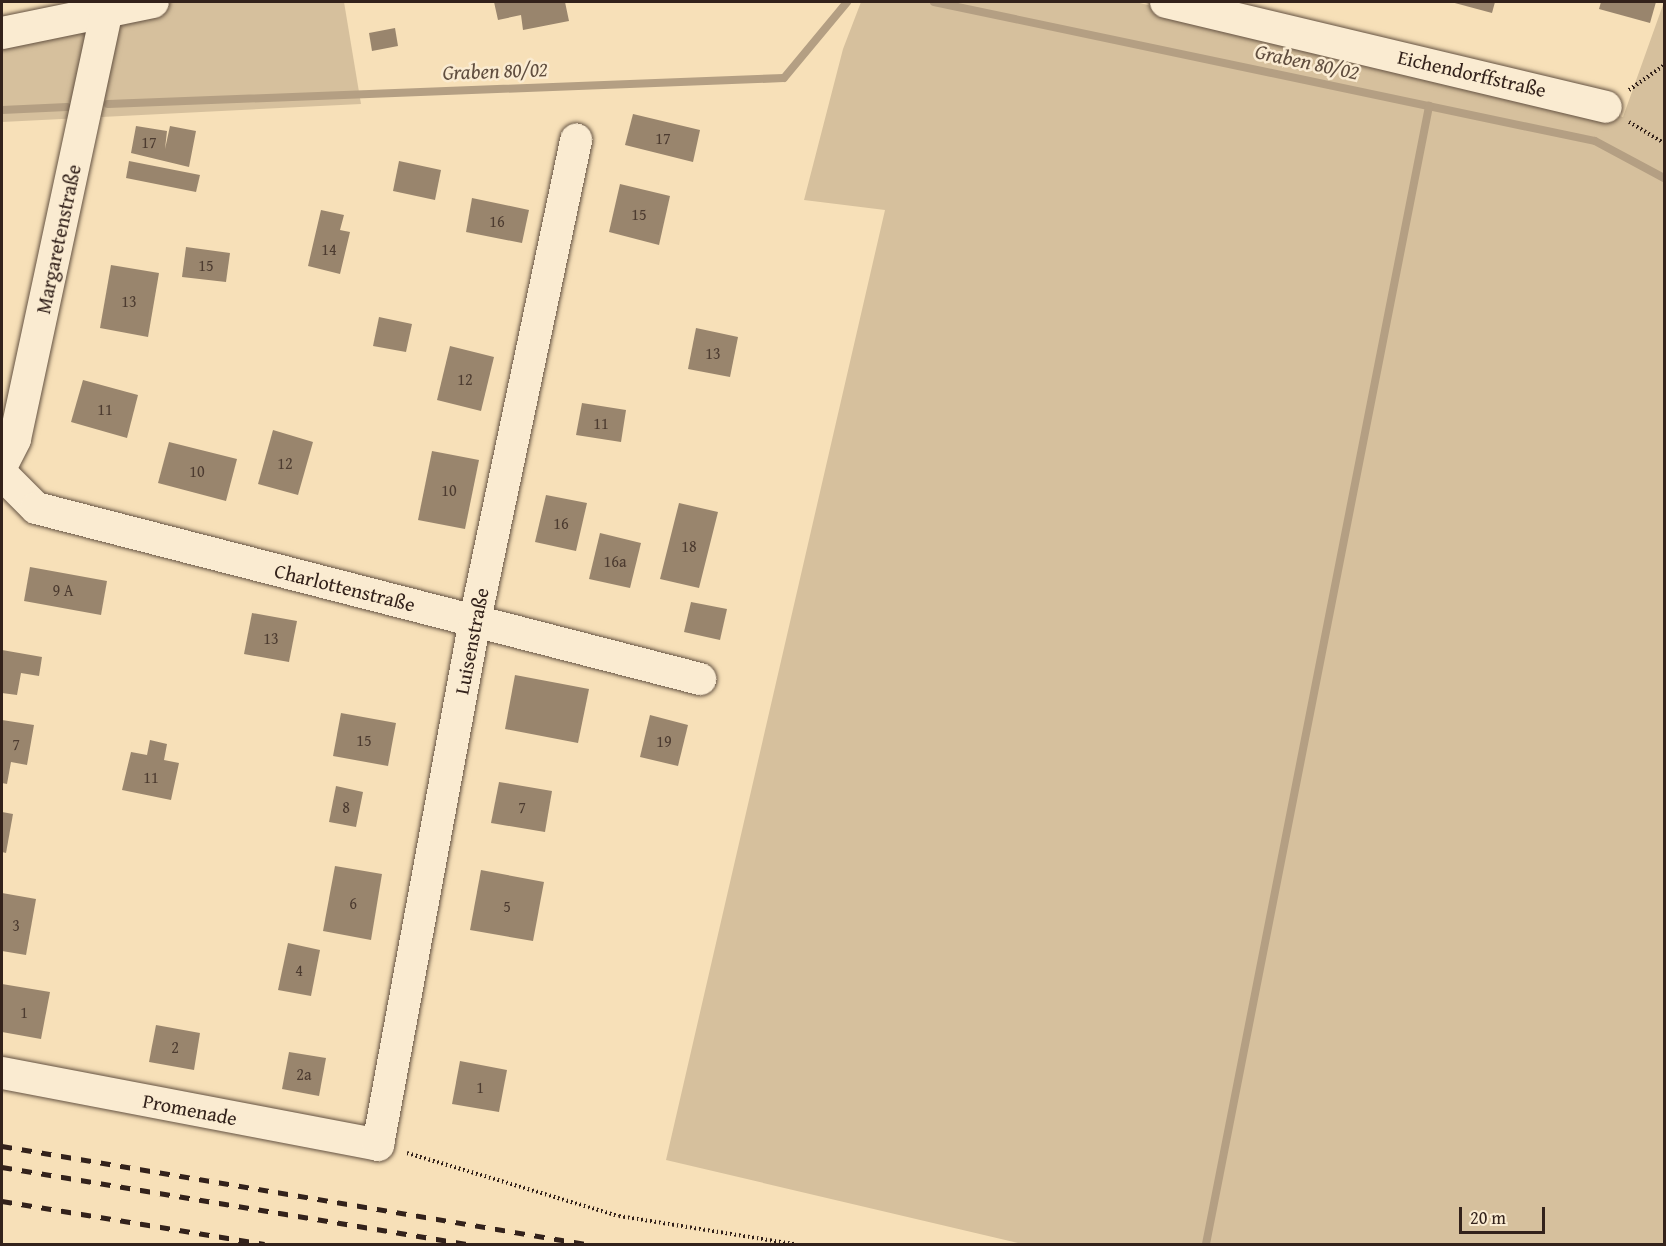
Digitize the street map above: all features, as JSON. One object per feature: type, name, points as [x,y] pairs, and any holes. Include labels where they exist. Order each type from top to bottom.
[{"type":"street","points":[[2,33],[153,2]]},
{"type":"street","name":"Eichendorffstraße","points":[[1166,2],[1606,107]]},
{"type":"street","name":"Margaretenstraße","points":[[2,465],[15,439],[107,11]]},
{"type":"street","name":"Luisenstraße","points":[[378,1145],[475,620],[576,140]]},
{"type":"street","name":"Charlottenstraße","points":[[2,474],[36,508],[700,679]]},
{"type":"street","name":"Promenade","points":[[2,1073],[378,1145]]},
{"type":"path","points":[[1665,64],[1606,107],[1665,143]]},
{"type":"path","points":[[378,1145],[619,1216],[794,1245]]},
{"type":"shaded area","points":[[153,2],[344,2],[361,104],[2,122],[2,33]]},
{"type":"shaded area","points":[[861,2],[1136,2],[1335,53],[1623,117],[1664,2],[1664,1244],[1022,1244],[666,1160],[885,210],[804,200],[843,49]]},
{"type":"building","points":[[494,2],[565,2],[569,21],[523,30],[521,15],[498,20]]},
{"type":"building","points":[[1451,2],[1495,2],[1492,13]]},
{"type":"building","points":[[1601,2],[1656,2],[1650,23],[1599,9]]},
{"type":"building","points":[[395,28],[398,46],[372,51],[369,33]]},
{"type":"building","points":[[633,114],[700,130],[693,162],[625,145]]},
{"type":"building","points":[[136,126],[167,131],[165,149],[170,126],[196,131],[189,167],[131,153]]},
{"type":"building","points":[[129,161],[200,175],[196,192],[126,178]]},
{"type":"building","points":[[399,161],[441,170],[435,200],[393,191]]},
{"type":"building","points":[[620,184],[670,196],[659,245],[609,232]]},
{"type":"building","points":[[472,198],[529,210],[522,243],[466,232]]},
{"type":"building","points":[[321,210],[344,215],[340,230],[350,232],[340,274],[308,266]]},
{"type":"building","points":[[186,247],[230,253],[226,282],[182,277]]},
{"type":"building","points":[[111,265],[159,273],[148,337],[100,328]]},
{"type":"building","points":[[379,317],[412,324],[406,352],[373,346]]},
{"type":"building","points":[[696,328],[738,337],[730,377],[688,369]]},
{"type":"building","points":[[450,346],[494,357],[481,411],[437,400]]},
{"type":"building","points":[[83,380],[138,395],[127,438],[71,422]]},
{"type":"building","points":[[582,403],[626,410],[621,442],[576,435]]},
{"type":"building","points":[[273,430],[313,442],[298,495],[258,484]]},
{"type":"building","points":[[169,442],[237,459],[226,501],[158,483]]},
{"type":"building","points":[[432,451],[479,460],[465,529],[418,520]]},
{"type":"building","points":[[546,495],[587,503],[576,551],[535,542]]},
{"type":"building","points":[[679,503],[718,512],[699,588],[660,579]]},
{"type":"building","points":[[600,533],[641,543],[630,588],[589,579]]},
{"type":"building","points":[[30,567],[107,581],[101,615],[24,601]]},
{"type":"building","points":[[691,602],[727,609],[720,640],[684,632]]},
{"type":"building","points":[[252,613],[297,621],[289,662],[244,654]]},
{"type":"building","points":[[2,650],[42,657],[39,676],[21,673],[17,695],[2,693]]},
{"type":"building","points":[[515,675],[589,689],[578,743],[505,729]]},
{"type":"building","points":[[341,713],[396,723],[388,766],[333,756]]},
{"type":"building","points":[[650,715],[688,725],[678,766],[640,757]]},
{"type":"building","points":[[2,720],[34,725],[27,765],[11,762],[7,784],[2,783]]},
{"type":"building","points":[[150,740],[167,744],[164,760],[179,763],[171,800],[122,790],[131,752],[147,755]]},
{"type":"building","points":[[499,782],[552,791],[545,832],[491,823]]},
{"type":"building","points":[[336,786],[363,792],[356,827],[329,822]]},
{"type":"building","points":[[2,812],[13,814],[6,853],[2,852]]},
{"type":"building","points":[[335,866],[382,874],[371,940],[323,931]]},
{"type":"building","points":[[481,870],[544,882],[533,941],[470,930]]},
{"type":"building","points":[[2,893],[36,899],[26,955],[2,951]]},
{"type":"building","points":[[288,943],[320,950],[311,996],[278,990]]},
{"type":"building","points":[[2,984],[50,992],[41,1039],[2,1032]]},
{"type":"building","points":[[156,1025],[200,1033],[194,1070],[149,1062]]},
{"type":"building","points":[[289,1052],[326,1058],[319,1096],[282,1089]]},
{"type":"building","points":[[460,1061],[507,1070],[499,1112],[452,1104]]},
{"type":"waterway","name":"Graben 80/02","points":[[108,104],[784,78],[847,2]]},
{"type":"waterway","name":"Graben 80/02","points":[[934,2],[1595,141],[1664,178]]},
{"type":"waterway","points":[[1206,1244],[1429,106]]},
{"type":"waterway","name":"Graben 80/02","points":[[2,110],[67,107]]},
{"type":"railway","points":[[2,1146],[586,1244]]},
{"type":"railway","points":[[2,1167],[467,1244]]},
{"type":"railway","points":[[2,1201],[265,1244]]}]
